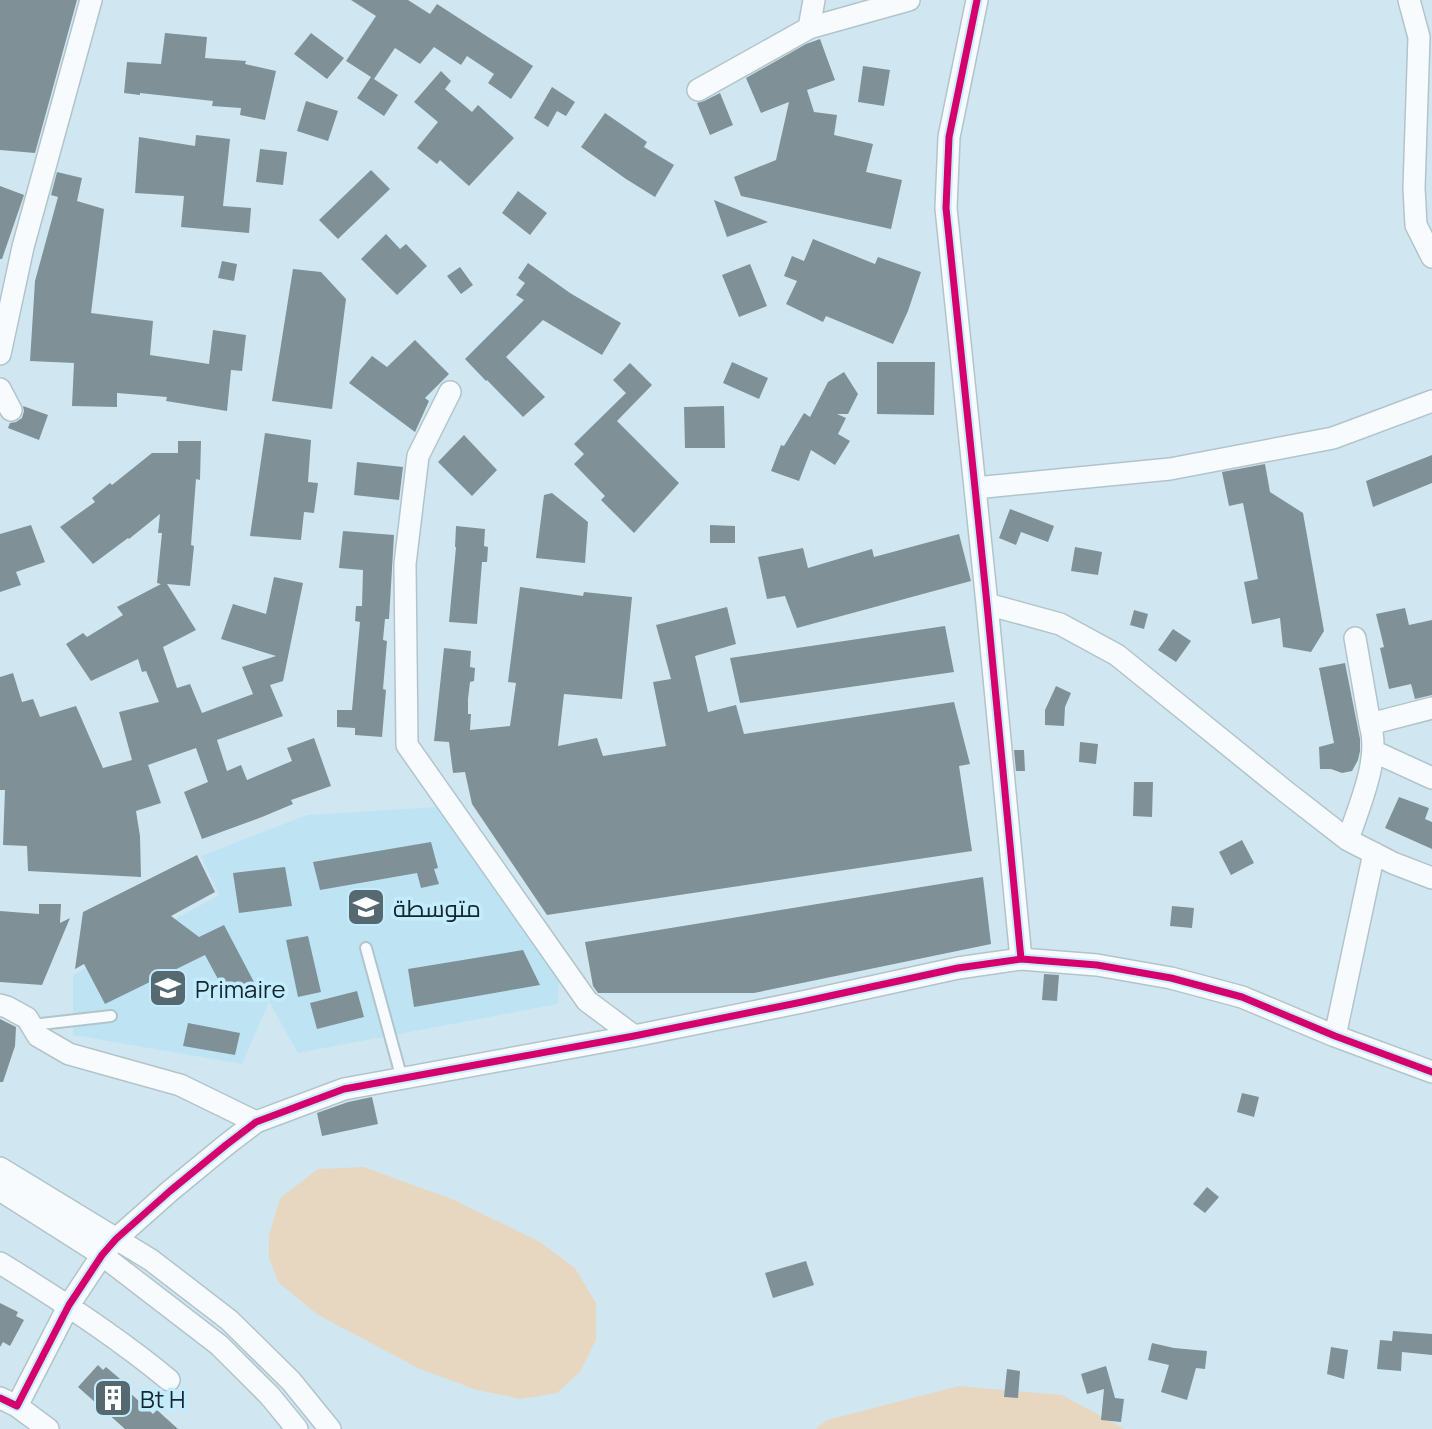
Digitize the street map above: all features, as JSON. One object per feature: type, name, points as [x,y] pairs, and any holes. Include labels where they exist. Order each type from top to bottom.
[{"type":"street","points":[[0,354],[23,247],[92,0]]},
{"type":"street","points":[[809,28],[814,0]]},
{"type":"street","points":[[698,90],[809,28],[909,0]]},
{"type":"street","points":[[977,0],[949,137],[946,208],[1021,959]]},
{"type":"street","points":[[1409,0],[1426,34],[1420,147],[1414,188],[1416,225],[1432,257]]},
{"type":"street","points":[[0,389],[11,410]]},
{"type":"street","points":[[450,392],[418,456],[405,564],[407,745],[587,1001],[634,1036]]},
{"type":"street","points":[[975,488],[1170,469],[1333,438],[1432,401]]},
{"type":"street","points":[[987,604],[1060,624],[1117,655],[1348,839],[1393,863],[1432,878]]},
{"type":"street","points":[[1348,839],[1372,765],[1373,751],[1373,735],[1356,638]]},
{"type":"street","points":[[1370,724],[1432,708]]},
{"type":"street","points":[[1373,751],[1432,778]]},
{"type":"street","points":[[1335,1036],[1374,853]]},
{"type":"street","points":[[48,1429],[8,1402],[109,1247],[170,1191],[256,1122],[344,1088],[634,1036],[958,968],[1021,959],[1097,965],[1171,978],[1242,997],[1335,1036],[1432,1072]]},
{"type":"street","points":[[0,1005],[27,1018],[38,1036],[69,1054],[180,1085],[256,1122]]},
{"type":"street","points":[[0,1168],[109,1247],[219,1345],[270,1396],[298,1429]]},
{"type":"street","points":[[0,1190],[109,1247],[151,1260],[229,1320],[291,1381],[330,1429]]},
{"type":"street","points":[[0,1263],[69,1305],[135,1362],[169,1380]]},
{"type":"lane","points":[[366,948],[402,1079]]},
{"type":"lane","points":[[32,1025],[111,1016]]},
{"type":"shaded area","name":"متوسطة","points":[[437,807],[559,979],[558,1004],[298,1053],[269,1002],[242,1064],[73,1035],[73,975],[219,895],[201,856],[307,815]]},
{"type":"shaded area","points":[[364,1167],[454,1200],[540,1242],[575,1268],[596,1303],[596,1340],[580,1372],[557,1393],[521,1399],[477,1390],[420,1369],[318,1315],[279,1283],[269,1259],[269,1236],[280,1198],[318,1169]]},
{"type":"shaded area","points":[[959,1386],[1062,1395],[1125,1429],[815,1429],[827,1420]]},
{"type":"building","points":[[0,0],[77,0],[35,153],[0,150]]},
{"type":"building","points":[[351,0],[408,0],[430,14],[437,4],[533,66],[511,99],[488,83],[494,74],[467,56],[461,65],[434,47],[420,64],[395,48],[374,79],[398,95],[384,116],[357,98],[371,77],[346,61],[376,16]]},
{"type":"building","points":[[165,33],[207,37],[205,58],[246,61],[245,64],[276,71],[265,120],[240,115],[241,108],[212,106],[213,101],[124,93],[127,62],[161,64]]},
{"type":"building","points":[[311,33],[344,58],[327,79],[294,54]]},
{"type":"building","points":[[820,39],[835,80],[807,90],[814,112],[837,115],[834,135],[873,144],[866,172],[902,180],[891,229],[741,196],[734,177],[776,160],[789,102],[761,113],[746,78],[806,44]]},
{"type":"building","points":[[863,66],[890,70],[884,106],[858,102]]},
{"type":"building","points":[[441,71],[451,81],[445,89],[472,112],[478,105],[514,138],[469,186],[440,160],[437,164],[417,148],[438,122],[414,102]]},
{"type":"building","points":[[552,87],[575,102],[566,116],[557,111],[548,127],[534,118]]},
{"type":"building","points":[[720,93],[733,125],[710,135],[697,103]]},
{"type":"building","points":[[306,101],[338,111],[328,141],[297,131]]},
{"type":"building","points":[[605,113],[647,142],[644,147],[674,165],[655,197],[581,147]]},
{"type":"building","points":[[196,135],[230,139],[223,206],[251,208],[249,233],[181,227],[184,196],[135,193],[139,137],[195,146]]},
{"type":"building","points":[[260,149],[287,152],[283,185],[256,182]]},
{"type":"building","points":[[371,170],[390,189],[338,239],[319,220]]},
{"type":"building","points":[[57,172],[82,178],[77,201],[104,209],[91,313],[153,321],[150,355],[209,364],[213,330],[246,335],[242,371],[231,370],[227,411],[166,401],[167,397],[117,393],[117,407],[72,406],[74,363],[30,361],[35,281],[58,197],[51,195]]},
{"type":"building","points":[[0,186],[24,195],[2,259],[0,259]]},
{"type":"building","points":[[518,191],[547,213],[530,235],[502,213]]},
{"type":"building","points":[[714,200],[768,222],[727,237]]},
{"type":"building","points":[[386,234],[400,249],[406,244],[427,266],[397,295],[361,259]]},
{"type":"building","points":[[813,239],[875,264],[878,257],[921,272],[893,344],[826,316],[823,322],[786,304],[797,281],[784,276],[792,256],[804,261]]},
{"type":"building","points":[[222,261],[237,264],[234,281],[218,278]]},
{"type":"building","points":[[528,263],[570,293],[621,323],[602,355],[543,320],[506,357],[545,397],[523,417],[465,359],[524,300],[516,295],[525,283],[518,278]]},
{"type":"building","points":[[750,264],[767,306],[739,317],[722,275]]},
{"type":"building","points":[[460,267],[473,285],[461,294],[447,276]]},
{"type":"building","points":[[293,269],[321,272],[346,299],[332,409],[272,401]]},
{"type":"building","points":[[415,340],[449,374],[425,398],[429,401],[415,432],[349,383],[372,356],[387,367]]},
{"type":"building","points":[[732,362],[768,378],[759,399],[723,383]]},
{"type":"building","points":[[877,362],[935,362],[934,415],[877,414]]},
{"type":"building","points":[[630,363],[652,385],[617,421],[679,483],[634,533],[601,500],[605,496],[574,464],[584,454],[574,444],[626,393],[613,380]]},
{"type":"building","points":[[844,372],[858,394],[848,414],[837,414],[846,418],[838,434],[850,441],[835,465],[811,450],[799,481],[771,471],[781,445],[784,446],[804,413],[810,417],[828,382]]},
{"type":"building","points":[[23,406],[48,415],[39,440],[8,428],[10,423],[22,418]]},
{"type":"building","points":[[724,406],[725,448],[685,448],[684,407]]},
{"type":"building","points":[[265,433],[311,440],[308,482],[318,483],[314,513],[304,512],[301,540],[250,536]]},
{"type":"building","points":[[464,435],[497,470],[472,496],[438,462]]},
{"type":"building","points":[[178,441],[201,441],[200,480],[196,479],[190,586],[167,584],[196,630],[163,647],[177,688],[190,684],[202,713],[253,694],[242,667],[276,656],[221,639],[233,604],[266,614],[274,577],[303,583],[283,681],[270,685],[283,716],[217,740],[227,771],[241,765],[247,780],[292,761],[287,748],[314,738],[331,786],[291,800],[293,804],[262,817],[202,839],[184,792],[208,782],[196,748],[148,765],[161,803],[136,811],[140,836],[141,877],[28,871],[27,846],[3,845],[5,790],[0,790],[0,677],[13,673],[22,702],[33,699],[40,717],[76,706],[103,768],[132,760],[119,712],[159,702],[146,671],[142,672],[138,659],[91,681],[66,644],[83,633],[87,637],[123,615],[117,607],[161,584],[157,583],[162,533],[158,533],[160,514],[93,564],[60,527],[95,502],[92,498],[110,483],[112,485],[152,453],[178,453]]},
{"type":"building","points":[[1432,455],[1432,483],[1373,507],[1366,481]]},
{"type":"building","points":[[357,462],[403,467],[399,500],[354,495]]},
{"type":"building","points":[[1265,464],[1270,492],[1303,513],[1324,631],[1311,652],[1283,647],[1280,618],[1252,624],[1244,582],[1258,579],[1243,503],[1229,506],[1222,472]]},
{"type":"building","points":[[552,493],[588,522],[585,563],[536,558],[544,495]]},
{"type":"building","points":[[1010,509],[1054,526],[1048,542],[1021,532],[1016,545],[999,538]]},
{"type":"building","points":[[31,525],[45,562],[16,572],[21,585],[0,592],[0,534]]},
{"type":"building","points":[[710,525],[735,526],[735,543],[710,543]]},
{"type":"building","points":[[456,526],[485,529],[487,562],[482,562],[477,624],[449,622]]},
{"type":"building","points":[[343,531],[394,535],[389,619],[385,619],[383,640],[387,641],[382,737],[355,735],[355,728],[337,727],[337,710],[352,710],[360,622],[355,621],[356,606],[362,606],[363,570],[339,568]]},
{"type":"building","points":[[959,534],[971,581],[797,628],[785,596],[767,599],[758,557],[803,548],[808,568],[872,549],[874,557]]},
{"type":"building","points":[[1075,547],[1102,552],[1098,575],[1071,571]]},
{"type":"building","points":[[520,587],[583,596],[584,592],[632,597],[622,699],[564,694],[558,746],[597,738],[603,756],[666,746],[653,682],[671,679],[656,625],[727,607],[736,644],[695,656],[708,712],[736,705],[744,734],[954,702],[970,764],[959,766],[972,851],[547,915],[472,804],[465,772],[453,773],[449,742],[434,741],[444,648],[471,651],[470,667],[475,668],[468,699],[470,730],[510,726],[516,683],[508,682]]},
{"type":"building","points":[[1405,608],[1409,625],[1432,620],[1432,695],[1415,699],[1411,684],[1389,689],[1380,648],[1384,647],[1376,614]]},
{"type":"building","points":[[1134,610],[1148,614],[1144,629],[1130,625]]},
{"type":"building","points":[[945,626],[954,672],[740,703],[730,658]]},
{"type":"building","points":[[1173,629],[1191,641],[1176,662],[1158,650]]},
{"type":"building","points":[[1345,663],[1360,751],[1352,771],[1342,773],[1320,769],[1319,747],[1334,743],[1319,668]]},
{"type":"building","points":[[1056,686],[1071,693],[1065,707],[1064,726],[1045,725],[1045,710]]},
{"type":"building","points":[[1080,742],[1098,744],[1096,764],[1079,762]]},
{"type":"building","points":[[1014,750],[1024,750],[1025,771],[1016,771]]},
{"type":"building","points":[[1134,782],[1153,782],[1152,817],[1133,816]]},
{"type":"building","points":[[1399,797],[1429,808],[1425,819],[1432,822],[1432,849],[1385,828]]},
{"type":"building","points":[[1242,840],[1254,863],[1231,875],[1219,852]]},
{"type":"building","points":[[431,842],[438,868],[434,869],[439,884],[421,888],[417,873],[320,890],[313,862]]},
{"type":"building","points":[[197,855],[215,892],[171,916],[199,937],[224,925],[254,982],[226,994],[205,955],[105,1004],[84,964],[75,969],[83,912]]},
{"type":"building","points":[[285,867],[292,906],[239,913],[233,873]]},
{"type":"building","points":[[983,877],[991,944],[754,993],[598,993],[593,986],[585,942]]},
{"type":"building","points":[[39,904],[61,904],[60,923],[70,918],[42,985],[0,982],[0,911],[39,914]]},
{"type":"building","points":[[1172,906],[1194,908],[1192,928],[1170,926]]},
{"type":"building","points":[[308,936],[321,992],[298,997],[286,940]]},
{"type":"building","points":[[523,950],[540,985],[414,1007],[408,969]]},
{"type":"building","points":[[1044,974],[1059,975],[1057,1001],[1042,1000]]},
{"type":"building","points":[[357,991],[364,1017],[317,1029],[310,1003]]},
{"type":"building","points":[[0,1019],[16,1027],[15,1046],[3,1082],[0,1082]]},
{"type":"building","points":[[188,1023],[240,1033],[235,1055],[183,1046]]},
{"type":"building","points":[[1242,1093],[1259,1097],[1254,1117],[1237,1112]]},
{"type":"building","points":[[372,1097],[378,1124],[322,1136],[317,1113]]},
{"type":"building","points":[[1207,1187],[1219,1197],[1205,1213],[1193,1204]]},
{"type":"building","points":[[806,1261],[814,1285],[773,1298],[765,1273]]},
{"type":"building","points":[[0,1303],[18,1312],[16,1316],[24,1320],[10,1346],[3,1342],[0,1347]]},
{"type":"building","points":[[1393,1331],[1432,1334],[1432,1355],[1402,1352],[1401,1371],[1377,1369],[1380,1340],[1392,1341]]},
{"type":"building","points":[[1152,1343],[1207,1351],[1205,1369],[1196,1368],[1187,1400],[1161,1392],[1169,1365],[1148,1360]]},
{"type":"building","points":[[1331,1347],[1348,1350],[1344,1379],[1327,1374]]},
{"type":"building","name":"Bt H","points":[[98,1365],[103,1370],[106,1367],[132,1389],[129,1392],[153,1414],[157,1410],[178,1429],[125,1429],[78,1387]]},
{"type":"building","points":[[1106,1366],[1115,1398],[1124,1399],[1121,1422],[1101,1420],[1104,1389],[1087,1394],[1081,1374]]},
{"type":"building","points":[[1007,1369],[1020,1371],[1018,1398],[1004,1397]]},
{"type":"cycle path","points":[[977,0],[949,137],[946,208],[1021,959]]},
{"type":"cycle path","points":[[0,1398],[17,1406],[69,1305],[102,1255],[116,1239],[170,1191],[256,1122],[344,1089],[634,1036],[958,968],[1021,959],[1097,965],[1171,978],[1242,997],[1335,1036],[1432,1072]]},
{"type":"place","name":"متوسطة","points":[[366,907]]},
{"type":"place","name":"Primaire","points":[[168,988]]},
{"type":"place","name":"Bt H","points":[[113,1398]]}]
